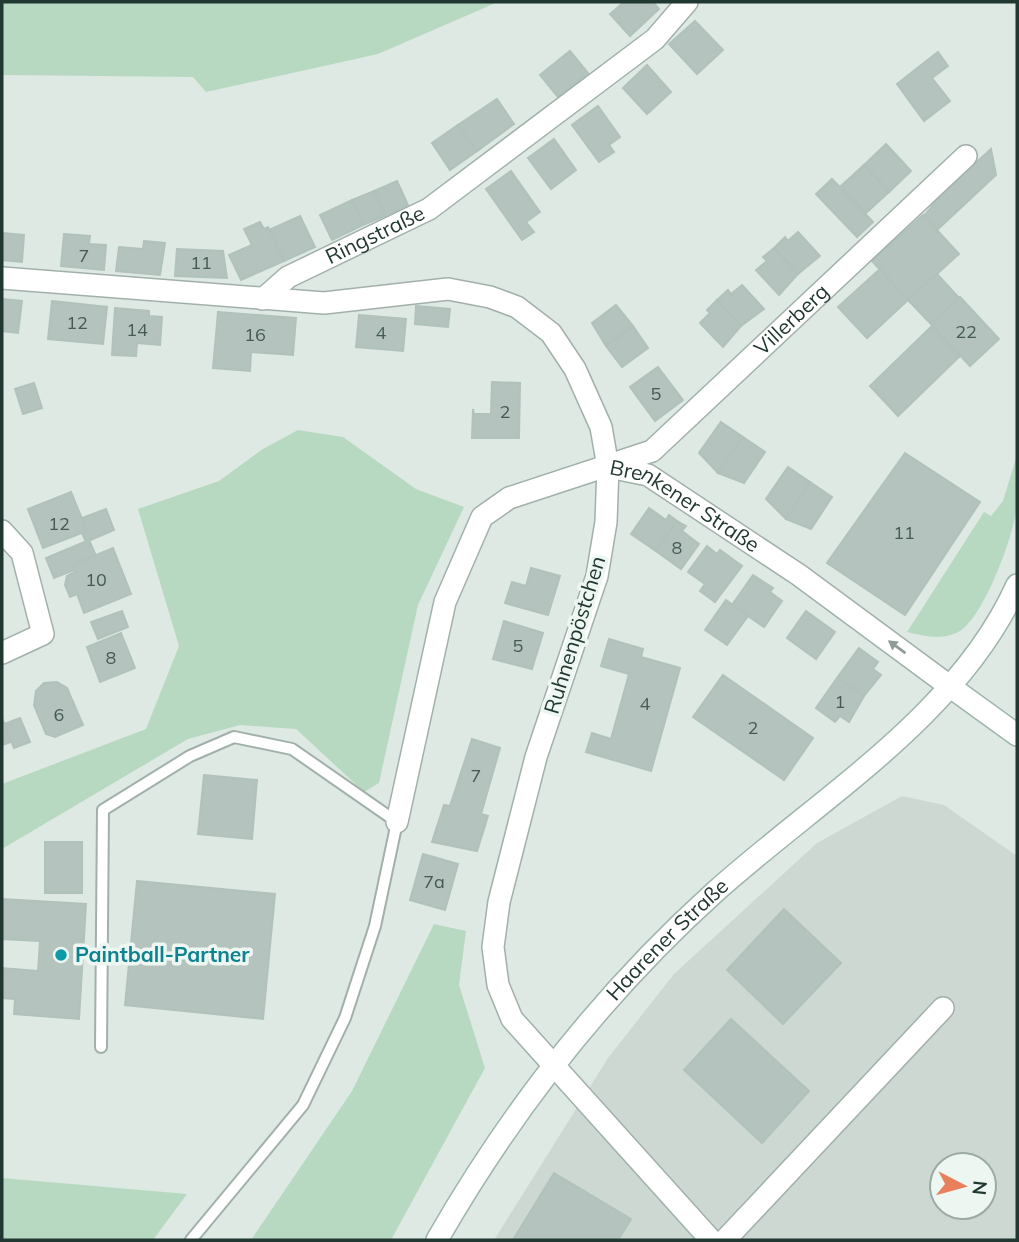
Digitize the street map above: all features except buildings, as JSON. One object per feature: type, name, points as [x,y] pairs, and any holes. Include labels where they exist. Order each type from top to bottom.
[{"type":"street","name":"Ringstraße","points":[[263,299],[288,277],[429,209],[654,39],[687,2]]},
{"type":"street","name":"Villerberg","points":[[608,467],[652,452],[966,156]]},
{"type":"street","points":[[2,278],[263,299]]},
{"type":"street","name":"Brenkener Straße","points":[[263,299],[324,303],[448,289],[490,297],[517,307],[551,333],[575,369],[601,427],[608,467],[648,475],[799,575],[1017,735]]},
{"type":"street","points":[[397,822],[445,602],[482,517],[509,498],[608,467]]},
{"type":"street","name":"Ruhnenpöstchen","points":[[608,467],[606,523],[597,576],[537,757],[499,902],[494,947],[498,985],[512,1019],[551,1066],[711,1240]]},
{"type":"street","points":[[2,531],[22,553],[43,634],[2,653]]},
{"type":"street","name":"Haarener Straße","points":[[437,1240],[457,1205],[551,1066],[616,988],[688,918],[783,833],[915,723],[952,688],[985,647],[1017,586]]},
{"type":"street","points":[[725,1240],[943,1008]]},
{"type":"lane","points":[[101,1047],[103,810],[190,756],[234,737],[292,749],[397,822],[375,926],[345,1018],[303,1105],[191,1240]]},
{"type":"shaded area","points":[[902,796],[944,805],[1017,856],[1017,1240],[494,1240],[608,1058],[674,974],[817,843]]},
{"type":"green space","points":[[2,2],[498,2],[378,54],[206,92],[193,77],[2,75]]},
{"type":"green space","points":[[298,430],[343,437],[416,489],[464,507],[418,605],[379,783],[364,792],[296,729],[240,725],[188,739],[2,849],[2,784],[146,729],[179,646],[138,509],[219,481],[263,449]]},
{"type":"green space","points":[[1017,455],[1017,498],[1011,534],[997,572],[979,608],[970,622],[954,634],[934,637],[907,632],[984,512],[991,516],[1003,501]]},
{"type":"green space","points":[[434,924],[466,931],[459,985],[485,1068],[391,1240],[251,1240],[352,1091]]},
{"type":"green space","points":[[2,1178],[187,1194],[153,1240],[2,1240]]},
{"type":"place","name":"Paintball-Partner","points":[[61,955]]}]
